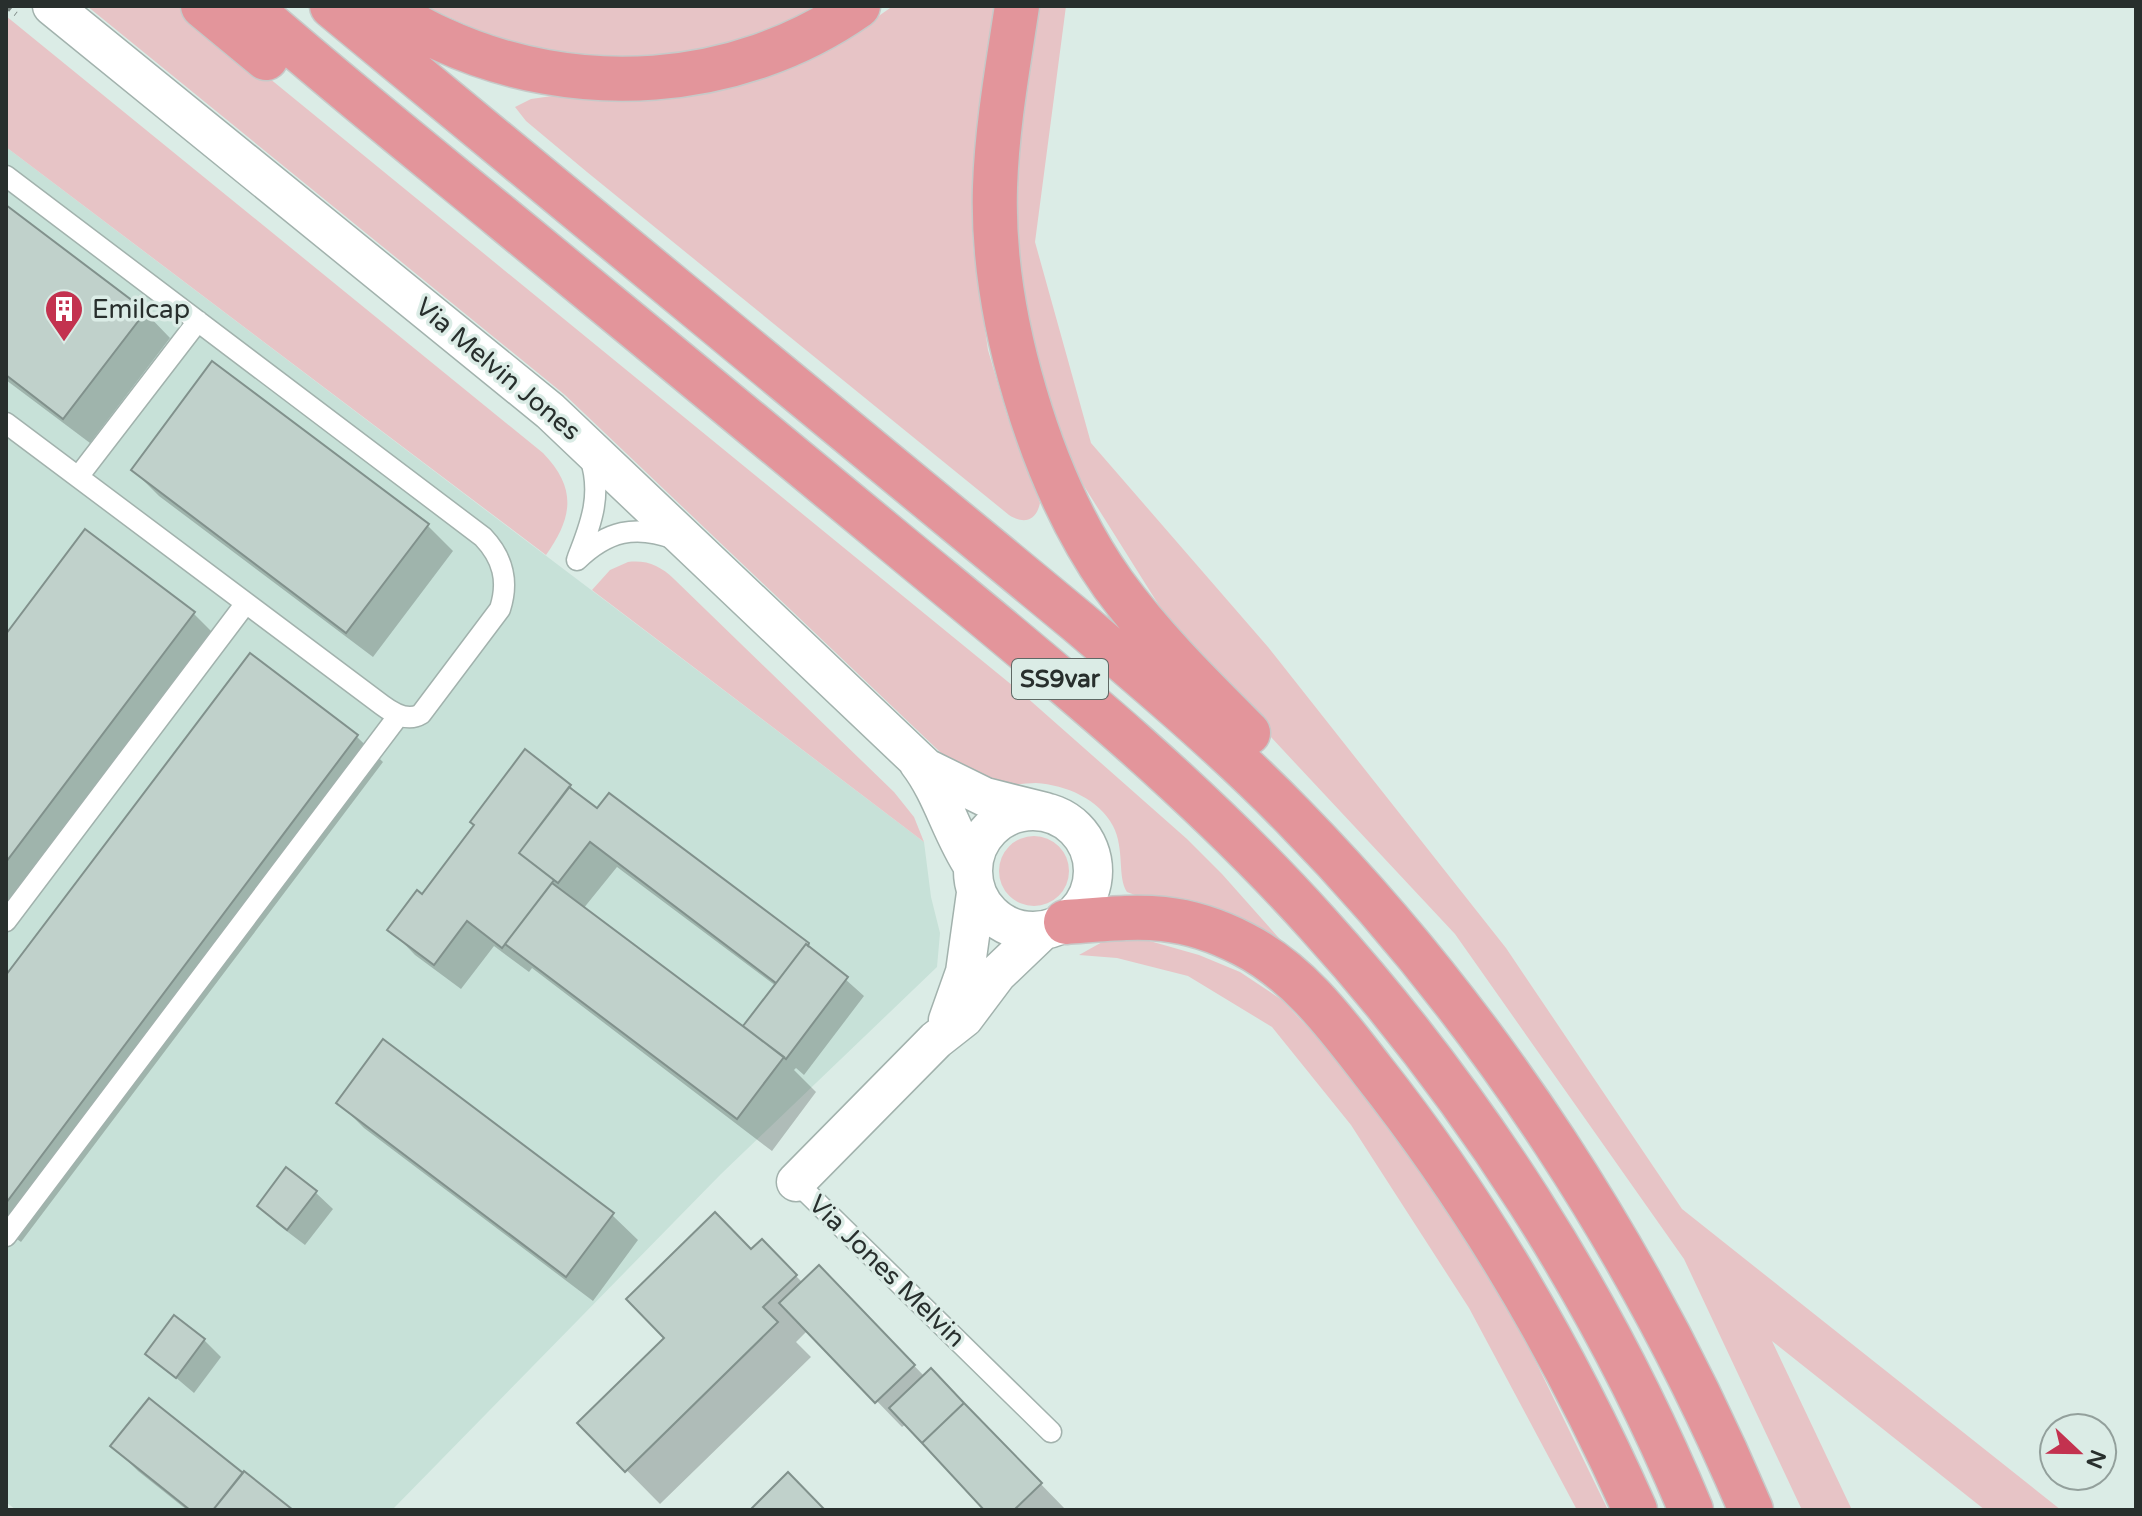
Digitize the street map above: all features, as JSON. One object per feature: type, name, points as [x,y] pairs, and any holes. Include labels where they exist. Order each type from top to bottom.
[{"type":"highway","points":[[203,6],[452,210],[479,228],[534,250],[563,268]]},
{"type":"highway","name":"SS9var","points":[[248,6],[1126,735],[1206,807],[1321,927],[1436,1068],[1477,1124],[1544,1227],[1626,1371],[1691,1510]]},
{"type":"highway","name":"SS9var","points":[[332,6],[1087,630],[1213,739],[1295,818],[1351,878],[1457,1006],[1524,1096],[1577,1175],[1659,1314],[1706,1408],[1751,1510]]},
{"type":"highway","points":[[382,6],[440,39],[496,60],[565,75],[638,79],[706,72],[764,56],[814,34],[858,6]]},
{"type":"highway","points":[[1017,6],[997,146],[997,246],[1004,306],[1020,379],[1057,479],[1099,561],[1143,623],[1326,813],[1439,947],[1468,991],[1524,1096]]},
{"type":"highway","points":[[1054,927],[1141,916],[1176,920],[1242,943],[1260,953],[1313,998],[1383,1083],[1480,1222],[1571,1376],[1635,1510]]},
{"type":"street","name":"Via Melvin Jones","points":[[52,6],[569,428],[918,762],[985,797],[1045,812]]},
{"type":"street","name":"Via Melvin Jones","points":[[918,762],[929,777],[974,880]]},
{"type":"street","name":"Via Jones Melvin","points":[[796,1182],[936,1040],[964,1018],[997,974],[1085,902],[1091,890],[1093,864],[1090,852],[1078,831],[1057,816],[1045,812],[1020,812],[997,823],[980,841],[965,972],[946,1024],[936,1040]]},
{"type":"street","points":[[974,880],[982,905],[1002,924],[1027,932],[1054,927]]},
{"type":"lane","points":[[6,176],[474,530],[497,554],[502,564],[505,589],[495,617],[421,714],[411,718],[399,715],[6,423]]},
{"type":"lane","points":[[78,477],[198,321]]},
{"type":"lane","points":[[569,428],[589,454],[596,485],[594,517],[577,560],[592,546],[609,537],[639,531],[674,539],[712,563]]},
{"type":"lane","points":[[6,921],[246,603]]},
{"type":"lane","points":[[6,1236],[399,715]]},
{"type":"lane","name":"Via Jones Melvin","points":[[796,1182],[1051,1432]]},
{"type":"shaded area","points":[[87,6],[181,6],[1024,695],[1187,839],[1295,956],[1127,892],[1113,826],[1099,808],[1080,795],[1047,784],[994,783],[958,769],[565,395]]},
{"type":"shaded area","points":[[424,6],[827,6],[704,55],[585,60],[500,40]]},
{"type":"shaded area","points":[[893,6],[995,6],[972,189],[973,246],[988,350],[1007,415],[1040,503],[1028,520],[1009,515],[587,172],[526,121],[515,107],[531,99],[552,96],[725,88],[770,74],[813,55]]},
{"type":"shaded area","points":[[1032,6],[1066,6],[1035,242],[1091,443],[1268,647],[1506,948],[1682,1209],[2061,1510],[1985,1510],[1772,1341],[1852,1510],[1802,1510],[1684,1259],[1455,934],[1182,642],[1067,459],[1022,300],[1009,218]]},
{"type":"shaded area","points":[[6,16],[543,453],[562,478],[567,503],[562,528],[546,555],[6,147]]},
{"type":"shaded area","points":[[6,147],[924,842],[931,897],[940,933],[937,967],[721,1174],[392,1510],[16,1510],[6,1502]]},
{"type":"shaded area","points":[[628,562],[653,565],[674,579],[894,792],[914,817],[924,842],[592,590],[610,570]]},
{"type":"shaded area","points":[[1034,836],[1059,846],[1069,871],[1059,896],[1034,906],[1009,896],[999,871],[1009,846]]},
{"type":"shaded area","points":[[1132,936],[1199,955],[1240,972],[1282,1000],[1344,1065],[1416,1161],[1514,1317],[1608,1510],[1577,1510],[1469,1308],[1351,1125],[1272,1027],[1188,976],[1117,958],[1079,955],[1104,941]]},
{"type":"building","name":"Emilcap","points":[[6,205],[146,311],[63,419],[6,375]]},
{"type":"building","points":[[212,361],[429,524],[346,633],[131,470]]},
{"type":"building","points":[[85,529],[195,612],[6,862],[6,634]]},
{"type":"building","points":[[250,653],[358,735],[6,1203],[6,975]]},
{"type":"building","points":[[525,749],[571,785],[519,853],[554,880],[502,948],[467,921],[434,965],[387,930],[417,890],[422,894],[474,825],[470,822]]},
{"type":"building","points":[[569,787],[597,808],[609,793],[809,943],[808,946],[806,944],[776,983],[590,842],[558,883],[519,853]]},
{"type":"building","points":[[552,883],[784,1057],[737,1119],[505,944]]},
{"type":"building","points":[[806,944],[848,977],[786,1059],[743,1026]]},
{"type":"building","points":[[383,1039],[614,1213],[566,1277],[336,1103]]},
{"type":"building","points":[[286,1167],[317,1191],[287,1230],[257,1206]]},
{"type":"building","points":[[715,1212],[751,1249],[762,1239],[797,1275],[763,1307],[778,1322],[625,1472],[577,1423],[664,1338],[626,1299]]},
{"type":"building","points":[[819,1265],[915,1365],[875,1403],[779,1303]]},
{"type":"building","points":[[174,1315],[205,1339],[176,1378],[145,1354]]},
{"type":"building","points":[[931,1368],[964,1403],[922,1443],[889,1408]]},
{"type":"building","points":[[149,1398],[243,1473],[213,1510],[190,1510],[110,1446]]},
{"type":"building","points":[[964,1403],[1042,1483],[1014,1510],[984,1510],[922,1443]]},
{"type":"building","points":[[244,1471],[293,1510],[213,1510]]},
{"type":"building","points":[[788,1472],[825,1510],[750,1510]]},
{"type":"place","name":"Emilcap","points":[[64,343]]}]
